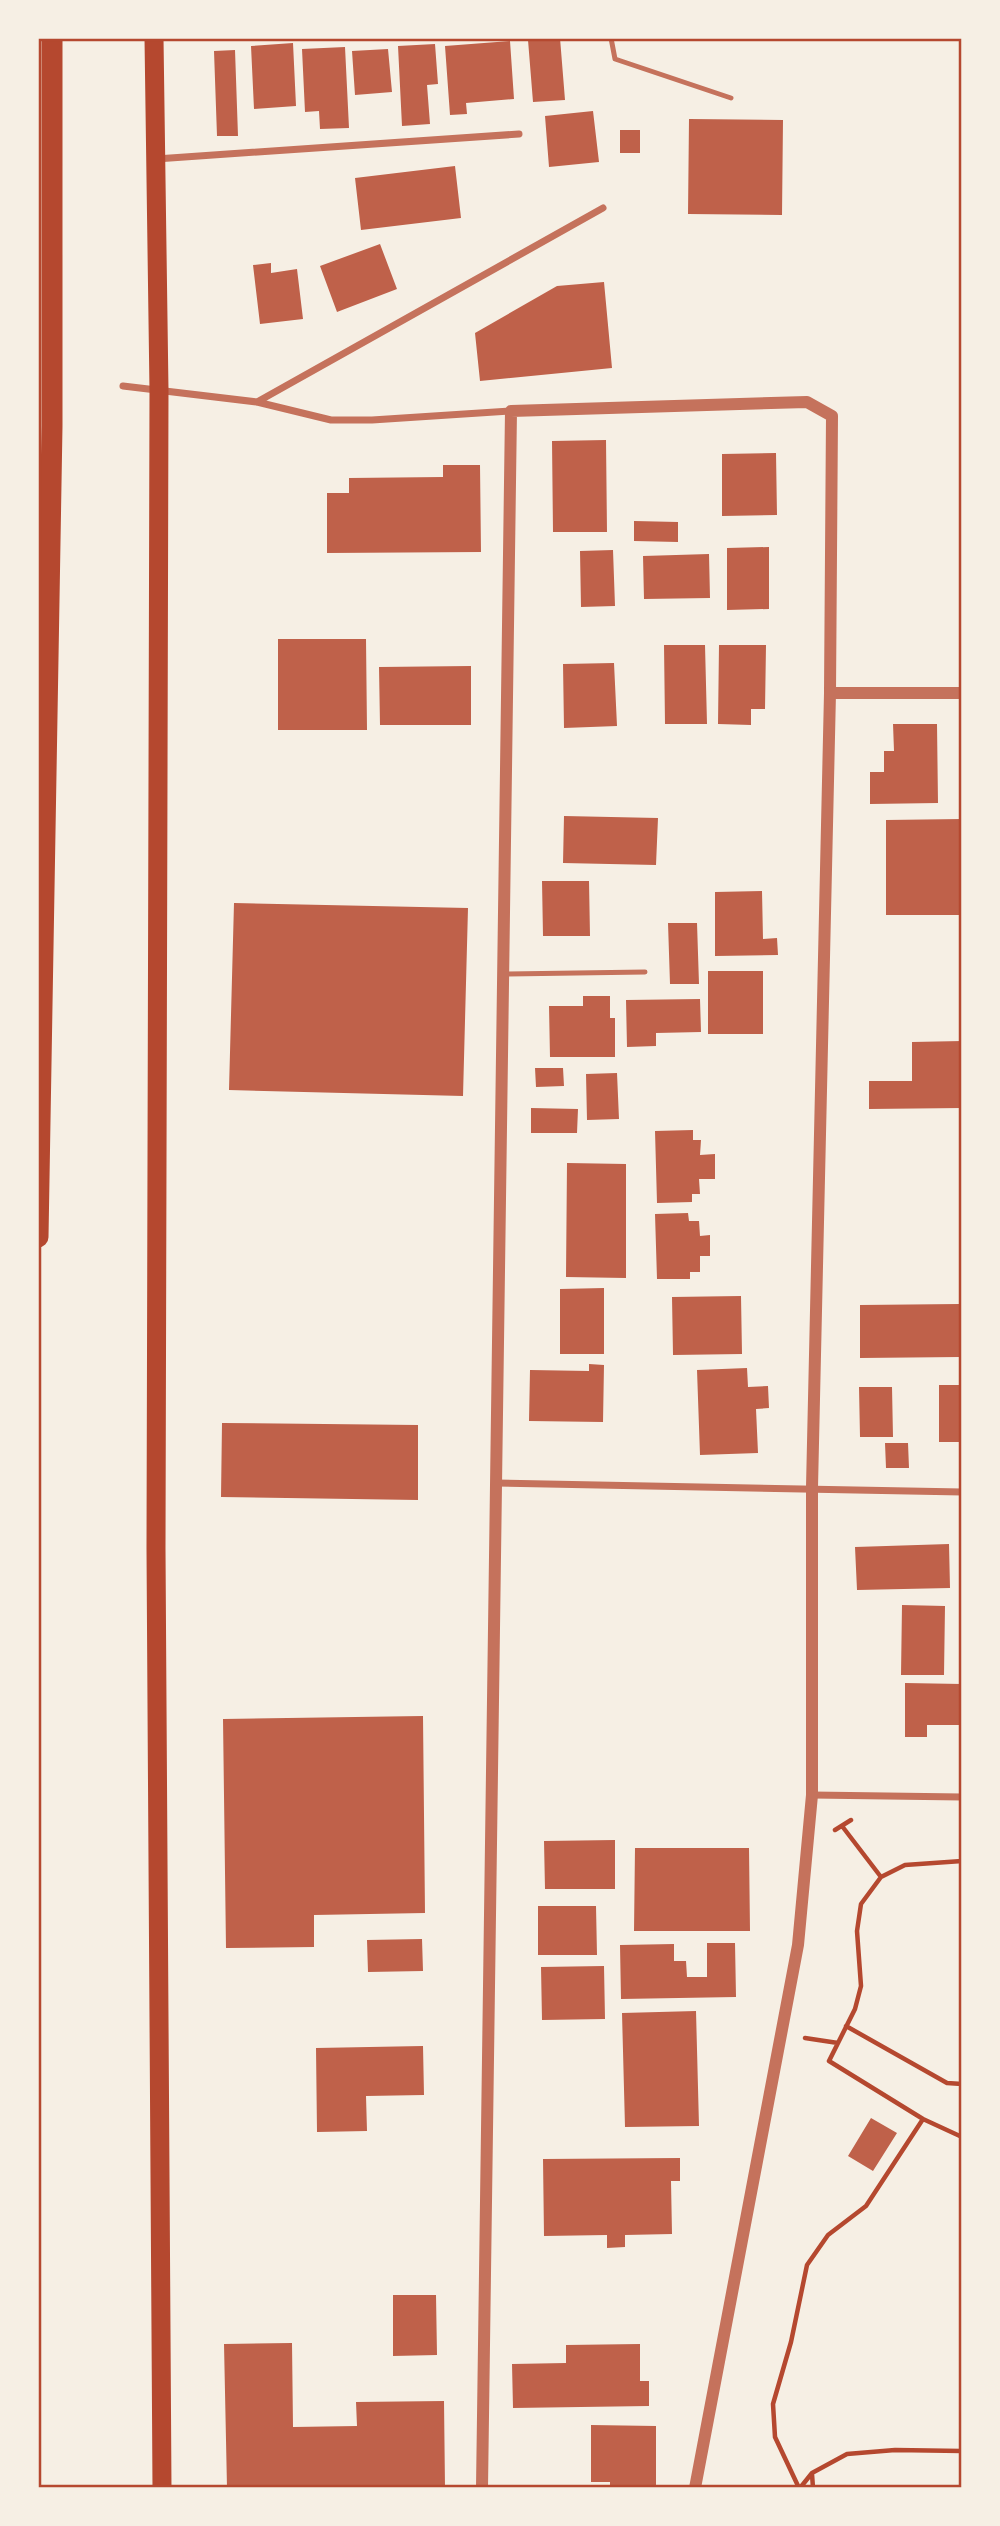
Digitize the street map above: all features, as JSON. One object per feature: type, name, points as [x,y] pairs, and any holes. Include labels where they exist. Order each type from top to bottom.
[{"type":"highway","points":[[38,1237],[52,426],[52,38]]},
{"type":"highway","points":[[154,38],[159,390],[156,1548],[162,2487]]},
{"type":"street","points":[[155,159],[519,134]]},
{"type":"street","points":[[257,402],[603,208]]},
{"type":"street","points":[[123,386],[257,402],[331,420],[511,411],[807,402],[832,416],[830,693],[812,1488],[812,1795],[798,1945],[695,2487]]},
{"type":"street","points":[[482,2487],[511,411]]},
{"type":"street","points":[[830,693],[961,693]]},
{"type":"street","points":[[496,1483],[961,1492]]},
{"type":"street","points":[[812,1795],[961,1797]]},
{"type":"lane","points":[[611,38],[615,59],[731,98]]},
{"type":"lane","points":[[504,974],[645,972]]},
{"type":"path","points":[[842,1826],[881,1877]]},
{"type":"path","points":[[961,1861],[905,1865],[881,1877],[861,1903],[857,1931],[861,1986],[855,2009],[829,2061],[923,2119],[961,2137]]},
{"type":"path","points":[[846,2026],[947,2083],[961,2084]]},
{"type":"path","points":[[802,2038],[838,2043]]},
{"type":"path","points":[[923,2119],[866,2206],[828,2235],[807,2265],[791,2342],[773,2404],[775,2437],[799,2487],[812,2473],[847,2454],[895,2450],[961,2451]]},
{"type":"path","points":[[812,2473],[813,2487]]},
{"type":"building","points":[[560,38],[565,100],[533,102],[528,40]]},
{"type":"building","points":[[510,41],[514,99],[466,103],[467,114],[450,115],[445,46]]},
{"type":"building","points":[[293,43],[296,106],[254,109],[251,46]]},
{"type":"building","points":[[435,44],[438,84],[427,85],[430,124],[402,126],[398,46]]},
{"type":"building","points":[[345,47],[349,128],[320,129],[319,111],[305,112],[302,49]]},
{"type":"building","points":[[388,49],[392,92],[355,95],[352,51]]},
{"type":"building","points":[[235,50],[238,136],[217,136],[214,51]]},
{"type":"building","points":[[593,111],[599,162],[549,167],[545,116]]},
{"type":"building","points":[[689,119],[783,120],[782,215],[688,214]]},
{"type":"building","points":[[620,130],[640,130],[640,153],[620,153]]},
{"type":"building","points":[[455,166],[461,218],[361,230],[355,178]]},
{"type":"building","points":[[380,244],[397,289],[337,312],[320,266]]},
{"type":"building","points":[[271,263],[271,273],[297,269],[303,319],[260,324],[253,265]]},
{"type":"building","points":[[604,282],[612,368],[480,381],[475,333],[557,286]]},
{"type":"building","points":[[606,440],[607,532],[553,532],[552,441]]},
{"type":"building","points":[[776,453],[777,515],[722,516],[722,454]]},
{"type":"building","points":[[443,465],[480,465],[481,552],[327,553],[327,493],[349,493],[349,478],[443,477]]},
{"type":"building","points":[[634,521],[678,522],[678,542],[634,541]]},
{"type":"building","points":[[769,547],[769,609],[727,610],[727,548]]},
{"type":"building","points":[[613,550],[615,606],[581,607],[580,551]]},
{"type":"building","points":[[709,554],[710,598],[644,599],[643,556]]},
{"type":"building","points":[[278,639],[366,639],[367,730],[278,730]]},
{"type":"building","points":[[664,645],[705,645],[707,724],[665,724]]},
{"type":"building","points":[[719,645],[766,645],[765,709],[751,709],[751,725],[718,724]]},
{"type":"building","points":[[614,663],[617,726],[564,728],[563,664]]},
{"type":"building","points":[[471,666],[471,725],[380,725],[379,667]]},
{"type":"building","points":[[893,724],[937,724],[938,803],[870,804],[870,772],[884,772],[884,751],[894,751]]},
{"type":"building","points":[[564,816],[658,818],[656,865],[563,863]]},
{"type":"building","points":[[962,819],[962,915],[886,915],[886,820]]},
{"type":"building","points":[[542,881],[589,881],[590,936],[543,936]]},
{"type":"building","points":[[762,891],[763,939],[777,938],[778,955],[715,956],[715,892]]},
{"type":"building","points":[[234,903],[468,908],[463,1096],[229,1090]]},
{"type":"building","points":[[668,923],[697,923],[699,984],[670,984]]},
{"type":"building","points":[[708,971],[763,971],[763,1034],[708,1034]]},
{"type":"building","points":[[583,996],[610,996],[610,1018],[615,1018],[615,1057],[550,1057],[549,1006],[583,1006]]},
{"type":"building","points":[[700,999],[701,1032],[656,1033],[656,1046],[627,1047],[626,1000]]},
{"type":"building","points":[[962,1041],[962,1108],[869,1109],[869,1081],[912,1081],[912,1042]]},
{"type":"building","points":[[535,1068],[563,1068],[564,1086],[536,1087]]},
{"type":"building","points":[[617,1073],[619,1119],[587,1120],[586,1074]]},
{"type":"building","points":[[531,1108],[578,1109],[577,1133],[531,1133]]},
{"type":"building","points":[[693,1130],[693,1140],[701,1140],[700,1155],[715,1154],[715,1179],[699,1179],[700,1194],[692,1194],[692,1202],[657,1203],[655,1131]]},
{"type":"building","points":[[567,1163],[626,1164],[626,1278],[566,1277]]},
{"type":"building","points":[[688,1213],[689,1221],[699,1221],[700,1236],[710,1235],[710,1256],[700,1256],[700,1272],[690,1272],[690,1279],[657,1279],[655,1214]]},
{"type":"building","points":[[604,1288],[604,1354],[560,1354],[560,1289]]},
{"type":"building","points":[[741,1296],[742,1354],[673,1355],[672,1297]]},
{"type":"building","points":[[959,1304],[960,1357],[860,1358],[860,1305]]},
{"type":"building","points":[[589,1364],[604,1365],[603,1422],[529,1421],[530,1370],[589,1371]]},
{"type":"building","points":[[747,1368],[748,1387],[768,1386],[769,1408],[756,1409],[758,1453],[700,1455],[697,1370]]},
{"type":"building","points":[[939,1385],[962,1385],[962,1442],[939,1442]]},
{"type":"building","points":[[859,1387],[892,1387],[893,1437],[860,1437]]},
{"type":"building","points":[[222,1423],[418,1425],[418,1500],[221,1497]]},
{"type":"building","points":[[885,1443],[908,1443],[909,1468],[886,1468]]},
{"type":"building","points":[[949,1544],[950,1588],[857,1590],[855,1547]]},
{"type":"building","points":[[902,1605],[945,1606],[944,1675],[901,1675]]},
{"type":"building","points":[[905,1683],[962,1684],[962,1725],[927,1725],[927,1737],[905,1737]]},
{"type":"building","points":[[423,1716],[425,1913],[314,1915],[314,1947],[226,1948],[223,1719]]},
{"type":"building","points":[[615,1840],[615,1889],[545,1889],[544,1841]]},
{"type":"building","points":[[635,1848],[749,1848],[750,1931],[634,1931]]},
{"type":"building","points":[[538,1906],[596,1906],[597,1955],[538,1955]]},
{"type":"building","points":[[422,1939],[423,1971],[368,1972],[367,1940]]},
{"type":"building","points":[[707,1943],[735,1943],[736,1997],[621,1999],[620,1945],[674,1944],[674,1961],[686,1961],[687,1977],[707,1977]]},
{"type":"building","points":[[604,1966],[605,2019],[542,2020],[541,1967]]},
{"type":"building","points":[[696,2011],[699,2126],[625,2127],[622,2013]]},
{"type":"building","points":[[423,2046],[424,2095],[366,2096],[367,2131],[317,2132],[316,2048]]},
{"type":"building","points":[[871,2118],[897,2133],[873,2171],[848,2156]]},
{"type":"building","points":[[680,2158],[680,2181],[671,2181],[672,2234],[625,2235],[625,2247],[607,2248],[607,2235],[544,2236],[543,2159]]},
{"type":"building","points":[[393,2295],[436,2295],[437,2355],[393,2356]]},
{"type":"building","points":[[292,2343],[293,2427],[357,2426],[356,2402],[444,2401],[445,2488],[227,2488],[224,2344]]},
{"type":"building","points":[[640,2344],[640,2381],[649,2381],[649,2406],[513,2408],[512,2364],[566,2363],[566,2345]]},
{"type":"building","points":[[591,2425],[656,2426],[656,2488],[610,2488],[610,2482],[591,2482]]}]
